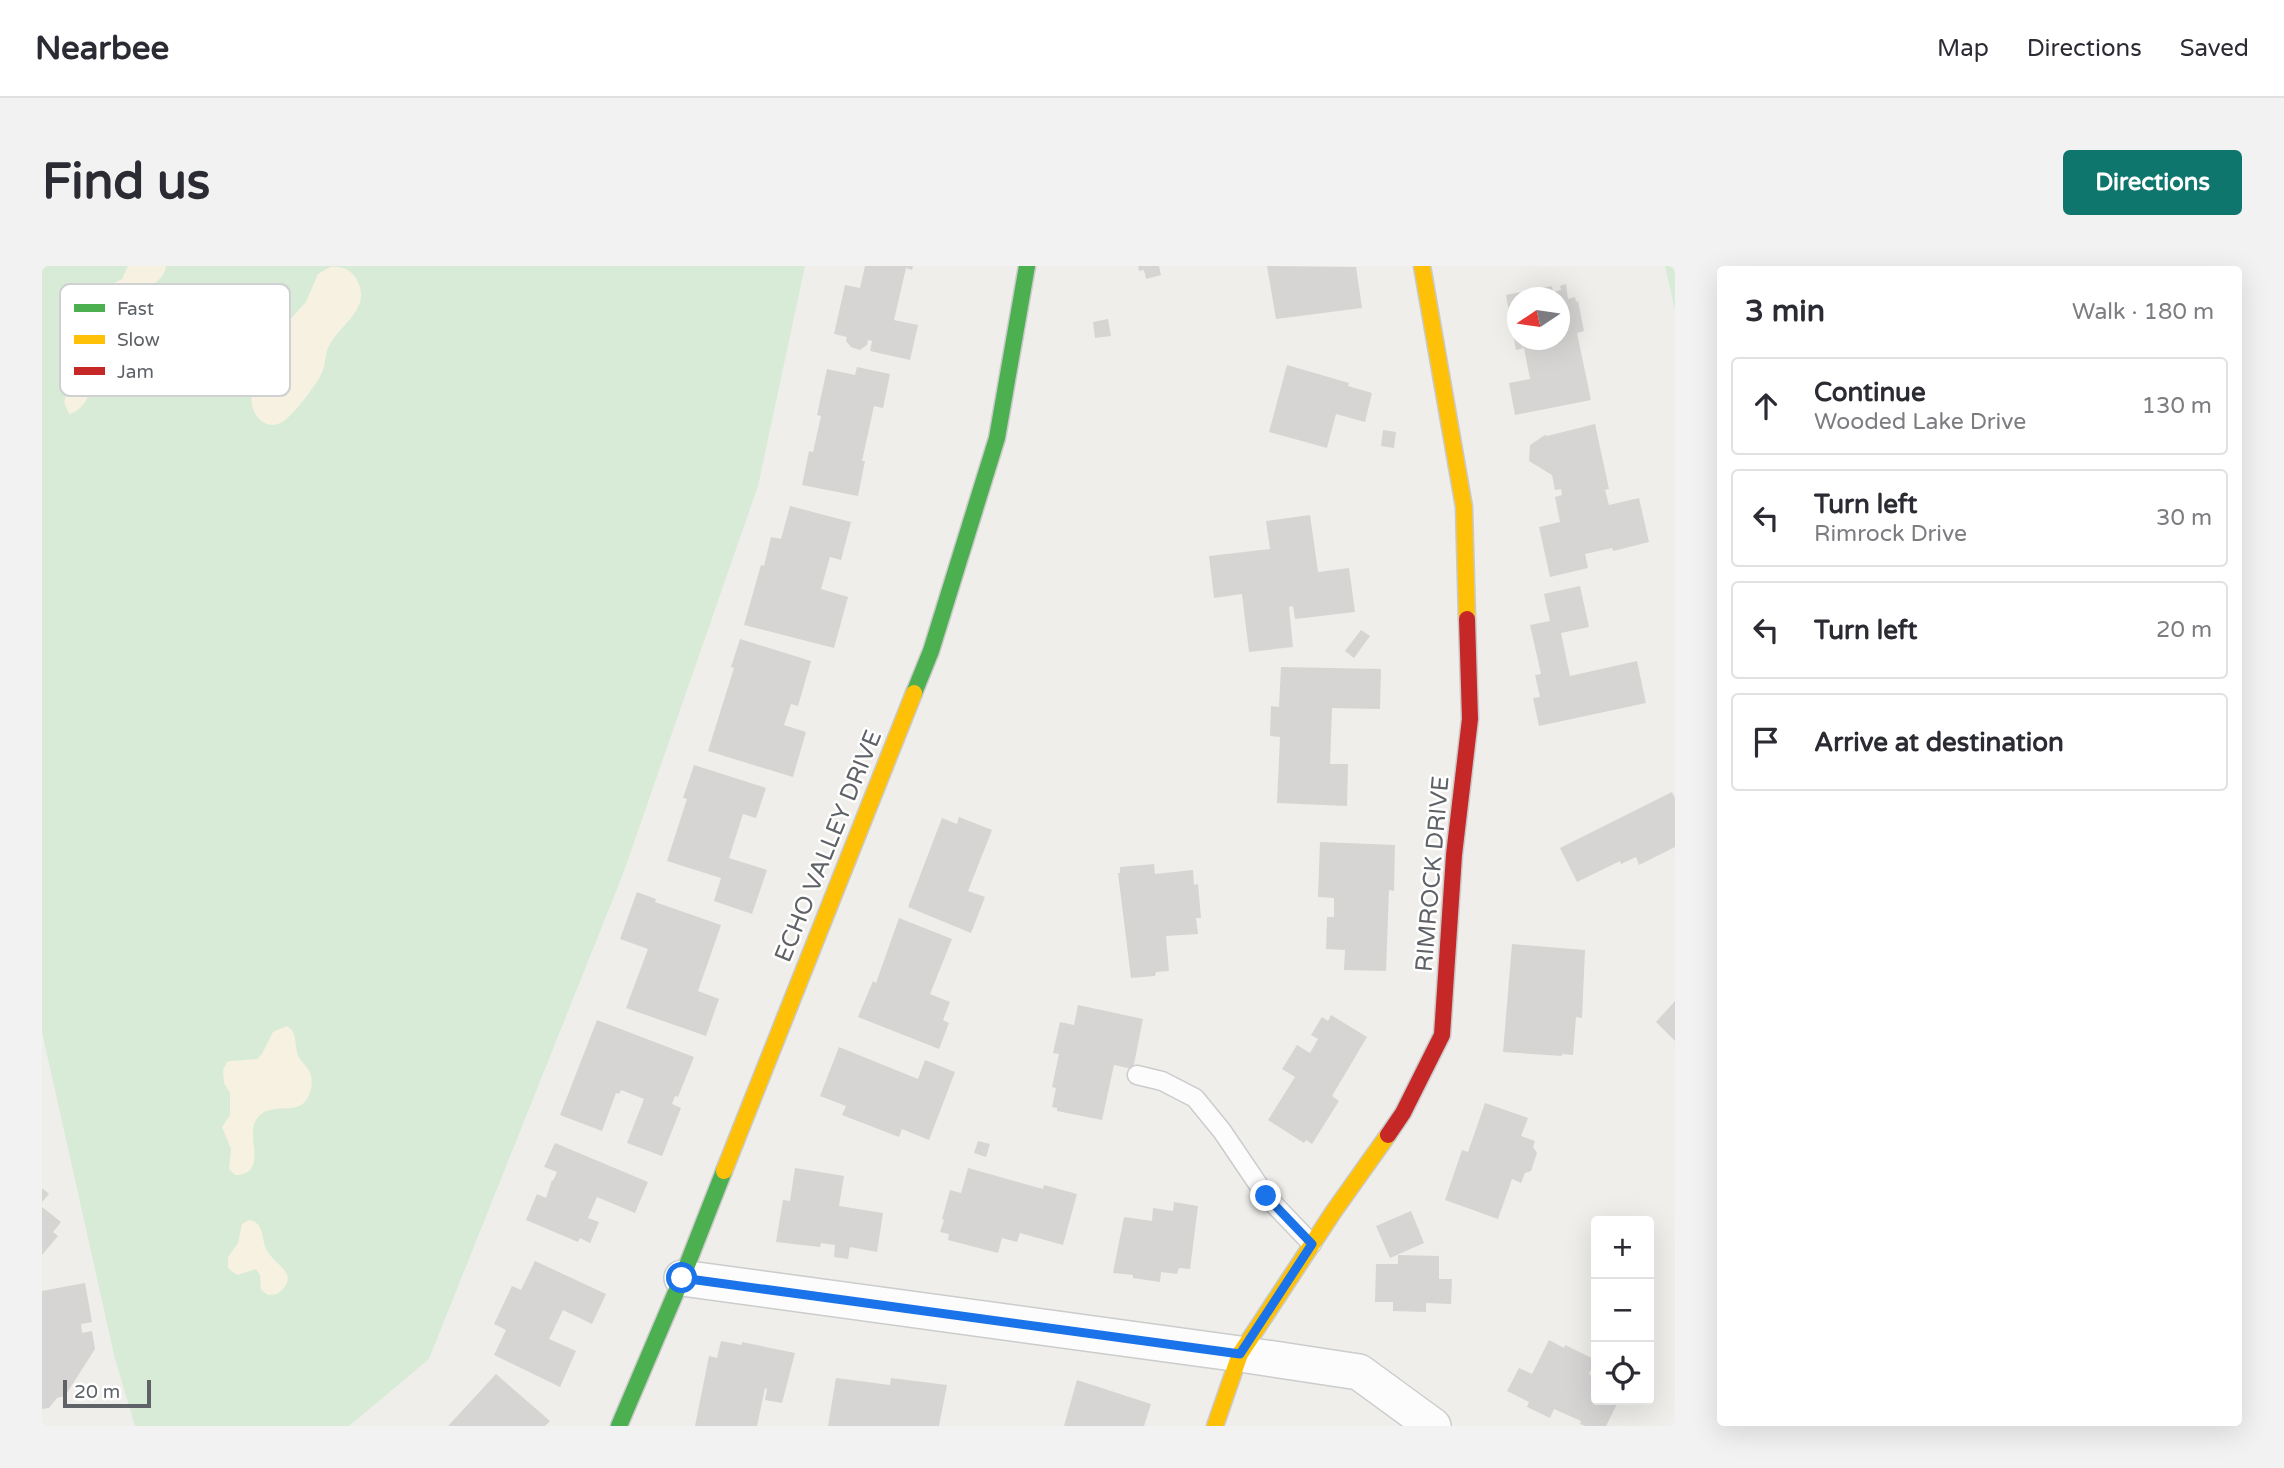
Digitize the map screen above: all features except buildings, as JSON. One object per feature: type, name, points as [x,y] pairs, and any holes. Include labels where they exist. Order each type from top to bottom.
[{"type":"street","name":"ECHO VALLEY DRIVE","points":[[619,1426],[682,1278],[931,651],[997,438],[1027,266]]},
{"type":"street","name":"RIMROCK DRIVE","points":[[1215,1426],[1240,1354],[1403,1113],[1442,1035],[1454,855],[1470,719],[1464,507],[1422,266]]},
{"type":"street","points":[[682,1278],[1240,1354],[1359,1373],[1433,1426]]},
{"type":"lane","points":[[1137,1075],[1162,1081],[1195,1098],[1222,1131],[1266,1196],[1312,1244]]},
{"type":"green space","points":[[42,266],[805,266],[758,486],[623,874],[429,1359],[349,1426],[135,1426],[115,1359],[42,1032]]},
{"type":"green space","points":[[1665,266],[1675,266],[1675,310]]},
{"type":"sand","points":[[128,266],[166,266],[161,278],[154,284],[112,284],[122,279]]},
{"type":"sand","points":[[330,267],[338,267],[352,273],[361,290],[361,299],[354,315],[330,344],[321,375],[312,389],[288,418],[269,425],[254,411],[251,396],[290,396],[290,319],[306,302],[318,274]]},
{"type":"sand","points":[[66,396],[88,396],[82,406],[69,414],[64,402]]},
{"type":"sand","points":[[287,1026],[294,1035],[299,1057],[311,1076],[310,1092],[305,1102],[298,1106],[275,1109],[260,1115],[253,1129],[254,1162],[251,1169],[235,1175],[229,1169],[231,1149],[222,1127],[230,1115],[230,1093],[224,1083],[223,1070],[227,1062],[257,1059],[273,1032]]},
{"type":"sand","points":[[249,1220],[258,1225],[268,1252],[288,1276],[284,1287],[277,1294],[268,1295],[261,1290],[260,1275],[256,1269],[237,1275],[228,1268],[228,1257],[238,1243],[242,1224]]},
{"type":"traffic: fast","points":[[914,693],[931,651],[997,438],[1027,266]]},
{"type":"traffic: fast","points":[[619,1426],[724,1171]]},
{"type":"traffic: slow","points":[[1422,266],[1464,507],[1467,619]]},
{"type":"traffic: slow","points":[[724,1171],[914,693]]},
{"type":"traffic: slow","points":[[1215,1426],[1240,1354],[1334,1211],[1388,1135]]},
{"type":"traffic: jam","points":[[1388,1135],[1403,1113],[1442,1035],[1454,855],[1470,719],[1467,619]]},
{"type":"route","points":[[682,1278],[1240,1354],[1312,1244],[1266,1196]]}]
